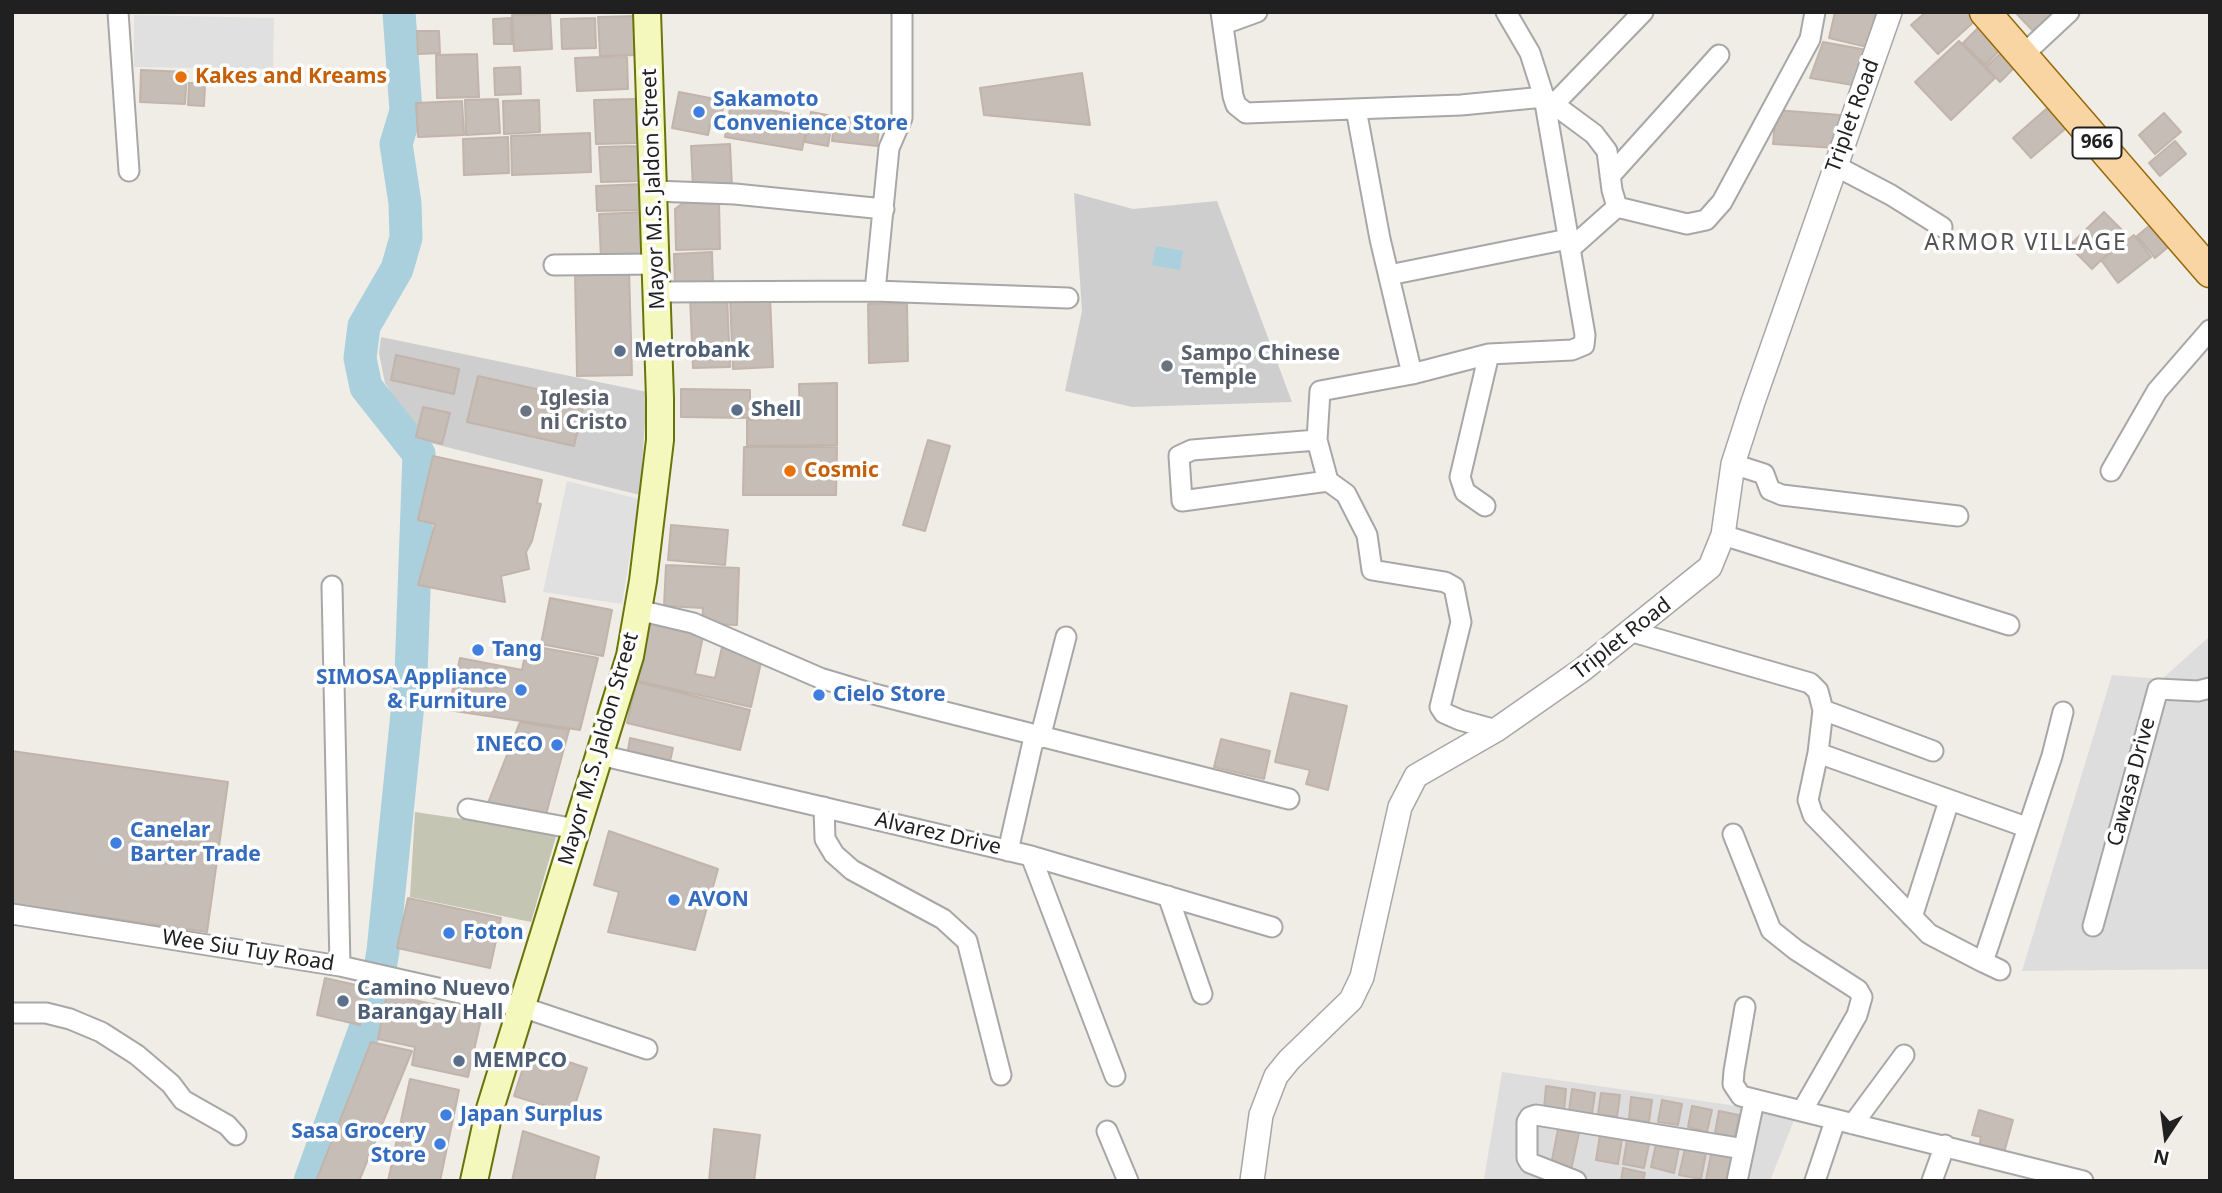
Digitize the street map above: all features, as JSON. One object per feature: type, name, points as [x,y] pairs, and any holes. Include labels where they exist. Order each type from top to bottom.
[{"type":"main road","name":"Mayor M.S. Jaldon Street","points":[[474,1181],[489,1112],[630,656],[638,610],[660,440],[659,292],[647,12]]},
{"type":"main road","name":"966","points":[[1985,12],[2210,272]]},
{"type":"street","points":[[875,291],[891,140],[902,118],[902,12]]},
{"type":"street","points":[[1257,12],[1223,18],[1233,96],[1240,109],[1254,114],[1549,100],[1641,13]]},
{"type":"street","points":[[1496,730],[1460,720],[1444,713],[1440,707],[1461,622],[1454,587],[1434,579],[1374,572],[1367,535],[1352,503],[1328,481],[1317,440],[1320,391],[1412,374],[1489,354],[1572,350],[1584,345],[1586,335],[1569,243],[1549,100],[1530,53],[1506,12]]},
{"type":"street","points":[[1617,207],[1687,224],[1706,220],[1715,212],[1810,39],[1815,12]]},
{"type":"street","name":"Triplet Road","points":[[1252,1181],[1261,1115],[1276,1076],[1351,1000],[1362,977],[1391,845],[1406,790],[1416,776],[1496,730],[1633,632],[1710,567],[1723,535],[1734,464],[1834,165],[1890,12]]},
{"type":"street","points":[[2024,54],[2069,12]]},
{"type":"street","points":[[119,18],[129,171]]},
{"type":"street","points":[[1610,176],[1719,55]]},
{"type":"street","points":[[1549,100],[1602,144],[1609,158],[1617,207]]},
{"type":"street","points":[[1356,109],[1412,374]]},
{"type":"street","points":[[1834,165],[1891,195],[1942,227]]},
{"type":"street","points":[[654,191],[735,194],[884,209]]},
{"type":"street","points":[[1389,275],[1569,243],[1617,207]]},
{"type":"street","points":[[554,265],[657,264]]},
{"type":"street","points":[[659,292],[875,291],[1068,298]]},
{"type":"street","points":[[2112,471],[2157,391],[2210,330]]},
{"type":"street","points":[[1485,506],[1465,492],[1460,477],[1489,354]]},
{"type":"street","points":[[1317,440],[1192,450],[1179,456],[1182,501],[1328,481]]},
{"type":"street","points":[[1734,464],[1764,474],[1770,491],[1782,495],[1958,516]]},
{"type":"street","points":[[1723,535],[2009,625]]},
{"type":"street","points":[[332,586],[340,966]]},
{"type":"street","points":[[638,610],[693,623],[820,678],[1037,738],[1289,799]]},
{"type":"street","points":[[1633,632],[1810,683],[1818,691],[1823,710],[1818,753],[1808,800],[1813,815],[1912,917],[1940,942],[1992,966],[2026,828],[2052,756],[2063,712]]},
{"type":"street","points":[[1008,851],[1066,637]]},
{"type":"street","name":"Cawasa Drive","points":[[2093,926],[2158,689],[2198,691],[2210,688]]},
{"type":"street","points":[[1823,710],[1933,751]]},
{"type":"street","points":[[1818,753],[2026,828]]},
{"type":"street","name":"Alvarez Drive","points":[[600,755],[1031,856],[1272,927]]},
{"type":"street","points":[[1912,917],[1949,801]]},
{"type":"street","points":[[824,807],[825,839],[834,854],[852,870],[943,919],[967,941],[1001,1075]]},
{"type":"street","points":[[468,809],[576,830]]},
{"type":"street","points":[[1733,834],[1771,930],[1862,996],[1857,1015],[1802,1111]]},
{"type":"street","points":[[1031,856],[1115,1076]]},
{"type":"street","points":[[1168,896],[1202,994]]},
{"type":"street","name":"Wee Siu Tuy Road","points":[[12,914],[340,966],[522,1007],[647,1049]]},
{"type":"street","points":[[1745,1007],[1733,1084],[1741,1096],[2083,1181]]},
{"type":"street","points":[[12,1013],[46,1013],[70,1019],[101,1032],[137,1055],[171,1084],[183,1100],[227,1125],[236,1135]]},
{"type":"street","points":[[1815,1181],[1844,1122],[1903,1055]]},
{"type":"street","points":[[1737,1181],[1754,1101]]},
{"type":"street","points":[[1576,1181],[1530,1163],[1527,1122],[1530,1117],[1536,1115],[1744,1149]]},
{"type":"street","points":[[1107,1131],[1128,1181]]},
{"type":"street","points":[[1932,1181],[1945,1145]]},
{"type":"shaded area","points":[[134,15],[274,18],[273,69],[134,67]]},
{"type":"shaded area","points":[[1074,193],[1133,209],[1217,201],[1292,402],[1132,407],[1065,391],[1082,311]]},
{"type":"shaded area","points":[[381,337],[647,392],[640,495],[414,439],[407,418],[385,383],[379,353]]},
{"type":"shaded area","points":[[567,481],[639,499],[622,604],[543,592]]},
{"type":"shaded area","points":[[2210,636],[2210,969],[2022,971],[2112,675],[2162,679]]},
{"type":"shaded area","points":[[415,812],[557,833],[531,922],[410,897]]},
{"type":"shaded area","points":[[1502,1072],[1730,1105],[1794,1120],[1770,1181],[1488,1181],[1484,1179]]},
{"type":"water","points":[[1156,246],[1183,251],[1180,270],[1152,265]]},
{"type":"building","points":[[1835,12],[1875,13],[1867,47],[1829,38]]},
{"type":"building","points":[[1926,12],[1969,12],[1976,20],[1938,54],[1911,25]]},
{"type":"building","points":[[2015,12],[2049,12],[2052,16],[2034,32]]},
{"type":"building","points":[[550,14],[552,49],[514,51],[512,15]]},
{"type":"building","points":[[638,16],[639,55],[600,56],[598,17]]},
{"type":"building","points":[[511,18],[512,44],[494,44],[493,19]]},
{"type":"building","points":[[595,18],[596,48],[562,49],[561,19]]},
{"type":"building","points":[[1980,26],[2002,48],[1985,65],[1963,43]]},
{"type":"building","points":[[417,31],[439,31],[440,53],[418,54]]},
{"type":"building","points":[[1959,41],[1995,78],[1951,120],[1915,82]]},
{"type":"building","points":[[1823,42],[1867,50],[1853,85],[1810,78]]},
{"type":"building","points":[[2002,52],[2016,66],[2000,82],[1986,67]]},
{"type":"building","points":[[477,54],[479,97],[437,98],[436,55]]},
{"type":"building","points":[[627,56],[628,89],[577,91],[575,58]]},
{"type":"building","points":[[520,67],[521,94],[495,95],[494,68]]},
{"type":"building","points":[[141,70],[187,72],[185,104],[140,102]]},
{"type":"building","points":[[1082,73],[1090,125],[984,115],[980,88]]},
{"type":"building","points":[[189,83],[205,83],[204,106],[188,105]]},
{"type":"building","name":"Sakamoto Convenience Store","points":[[679,92],[715,99],[714,106],[723,108],[721,118],[712,116],[708,135],[672,128]]},
{"type":"building","points":[[498,99],[500,133],[466,135],[465,100]]},
{"type":"building","points":[[636,99],[637,143],[596,144],[594,100]]},
{"type":"building","points":[[539,100],[540,132],[504,134],[503,101]]},
{"type":"building","points":[[462,101],[464,135],[418,137],[416,103]]},
{"type":"building","points":[[731,103],[808,117],[802,150],[725,137]]},
{"type":"building","points":[[2053,103],[2071,124],[2031,158],[2013,138]]},
{"type":"building","points":[[1776,110],[1840,115],[1837,148],[1773,144]]},
{"type":"building","points":[[811,112],[833,116],[828,146],[805,142]]},
{"type":"building","points":[[2164,113],[2181,132],[2155,154],[2139,135]]},
{"type":"building","points":[[835,116],[880,121],[877,146],[832,141]]},
{"type":"building","points":[[590,133],[591,172],[512,175],[511,136]]},
{"type":"building","points":[[508,137],[509,173],[464,175],[463,139]]},
{"type":"building","points":[[2175,141],[2186,154],[2160,176],[2149,163]]},
{"type":"building","points":[[730,144],[732,187],[693,190],[691,146]]},
{"type":"building","points":[[638,146],[639,181],[601,182],[599,147]]},
{"type":"building","points":[[644,184],[645,210],[597,211],[596,186]]},
{"type":"building","points":[[719,201],[720,249],[676,250],[675,209],[684,202]]},
{"type":"building","points":[[650,212],[652,257],[601,259],[599,214]]},
{"type":"building","points":[[2104,212],[2127,235],[2092,269],[2069,246]]},
{"type":"building","points":[[2155,221],[2173,243],[2155,258],[2137,236]]},
{"type":"building","points":[[2134,235],[2151,257],[2118,283],[2101,260]]},
{"type":"building","points":[[712,252],[713,284],[675,286],[674,254]]},
{"type":"building","points":[[629,269],[632,375],[577,376],[575,271]]},
{"type":"building","points":[[727,294],[730,367],[693,368],[690,296]]},
{"type":"building","points":[[770,297],[773,367],[733,369],[730,298]]},
{"type":"building","points":[[907,303],[908,361],[869,363],[868,304]]},
{"type":"building","points":[[396,355],[459,369],[454,394],[391,380]]},
{"type":"building","name":"Iglesia ni Cristo","points":[[478,376],[585,400],[574,446],[467,422]]},
{"type":"building","points":[[837,383],[837,445],[747,446],[747,420],[800,419],[799,384]]},
{"type":"building","points":[[681,389],[750,390],[750,418],[681,417]]},
{"type":"building","points":[[423,407],[450,413],[442,444],[416,437]]},
{"type":"building","points":[[928,440],[950,446],[925,531],[903,525]]},
{"type":"building","name":"Cosmic","points":[[744,447],[837,447],[836,495],[743,495]]},
{"type":"building","points":[[433,456],[542,480],[537,503],[541,504],[532,541],[526,552],[529,569],[501,576],[505,602],[418,585],[435,524],[418,520]]},
{"type":"building","points":[[671,525],[728,530],[725,565],[668,560]]},
{"type":"building","points":[[666,565],[739,568],[737,625],[702,624],[703,608],[664,606]]},
{"type":"building","points":[[550,598],[612,610],[603,656],[541,644]]},
{"type":"building","points":[[651,621],[704,632],[695,674],[715,678],[723,643],[762,658],[751,707],[638,681]]},
{"type":"building","name":"SIMOSA Appliance & Furniture","points":[[527,645],[598,658],[580,730],[448,710],[460,658],[522,670]]},
{"type":"building","points":[[637,682],[750,710],[740,750],[627,723]]},
{"type":"building","points":[[1291,693],[1347,706],[1328,790],[1306,784],[1310,770],[1275,762]]},
{"type":"building","points":[[520,722],[569,730],[545,818],[482,818]]},
{"type":"building","points":[[630,738],[673,748],[669,766],[627,756]]},
{"type":"building","points":[[1221,739],[1270,751],[1264,779],[1214,767]]},
{"type":"building","name":"Canelar Barter Trade","points":[[12,751],[228,782],[207,932],[12,904]]},
{"type":"building","points":[[609,831],[718,869],[695,950],[608,932],[619,892],[594,885]]},
{"type":"building","name":"Foton","points":[[408,898],[501,918],[490,968],[397,948]]},
{"type":"building","name":"Camino Nuevo Barangay Hall","points":[[325,978],[369,988],[360,1025],[317,1015]]},
{"type":"building","points":[[387,994],[482,1015],[468,1077],[412,1065],[415,1047],[378,1039]]},
{"type":"building","points":[[371,1042],[412,1051],[359,1181],[316,1181]]},
{"type":"building","points":[[529,1049],[587,1068],[572,1114],[514,1096]]},
{"type":"building","points":[[410,1079],[459,1090],[440,1181],[388,1181]]},
{"type":"building","points":[[1546,1086],[1566,1089],[1564,1111],[1544,1108]]},
{"type":"building","points":[[1572,1089],[1595,1093],[1592,1114],[1569,1111]]},
{"type":"building","points":[[1601,1093],[1620,1095],[1617,1117],[1598,1114]]},
{"type":"building","points":[[1631,1097],[1652,1100],[1649,1122],[1629,1119]]},
{"type":"building","points":[[1662,1100],[1682,1104],[1678,1125],[1658,1122]]},
{"type":"building","points":[[1692,1106],[1712,1110],[1707,1132],[1688,1127]]},
{"type":"building","points":[[1979,1110],[2013,1120],[2004,1153],[1979,1146],[1981,1137],[1972,1135]]},
{"type":"building","points":[[1719,1111],[1739,1115],[1735,1137],[1715,1133]]},
{"type":"building","points":[[714,1129],[760,1135],[754,1181],[709,1181]]},
{"type":"building","points":[[1558,1129],[1579,1133],[1571,1170],[1551,1165]]},
{"type":"building","points":[[523,1131],[599,1157],[594,1181],[512,1181]]},
{"type":"building","points":[[1600,1135],[1622,1139],[1618,1164],[1596,1160]]},
{"type":"building","points":[[1627,1140],[1649,1144],[1644,1168],[1623,1164]]},
{"type":"building","points":[[1656,1144],[1679,1148],[1674,1173],[1651,1167]]},
{"type":"building","points":[[1685,1149],[1706,1153],[1701,1179],[1679,1175]]},
{"type":"building","points":[[1711,1154],[1733,1159],[1728,1181],[1706,1180]]},
{"type":"building","points":[[1623,1168],[1645,1173],[1643,1181],[1621,1181]]},
{"type":"waterway","points":[[310,1181],[374,1004],[383,951],[411,674],[419,454],[366,387],[360,358],[364,326],[397,269],[406,238],[405,203],[396,144],[406,111],[399,12]]},
{"type":"place","name":"Kakes and Kreams","points":[[181,77]]},
{"type":"place","name":"Sakamoto Convenience Store","points":[[699,112]]},
{"type":"place","name":"Metrobank","points":[[620,351]]},
{"type":"place","name":"Sampo Chinese Temple","points":[[1167,366]]},
{"type":"place","name":"Shell","points":[[737,410]]},
{"type":"place","name":"Iglesia ni Cristo","points":[[526,411]]},
{"type":"place","name":"Cosmic","points":[[790,471]]},
{"type":"place","name":"Tang","points":[[478,650]]},
{"type":"place","name":"SIMOSA Appliance & Furniture","points":[[521,690]]},
{"type":"place","name":"Cielo Store","points":[[819,695]]},
{"type":"place","name":"INECO","points":[[557,745]]},
{"type":"place","name":"Canelar Barter Trade","points":[[116,843]]},
{"type":"place","name":"AVON","points":[[674,900]]},
{"type":"place","name":"Foton","points":[[449,933]]},
{"type":"place","name":"Camino Nuevo Barangay Hall","points":[[343,1001]]},
{"type":"place","name":"MEMPCO","points":[[459,1061]]},
{"type":"place","name":"Japan Surplus","points":[[446,1115]]},
{"type":"place","name":"Sasa Grocery Store","points":[[440,1144]]},
{"type":"district","name":"ARMOR VILLAGE","points":[[2026,243]]}]
